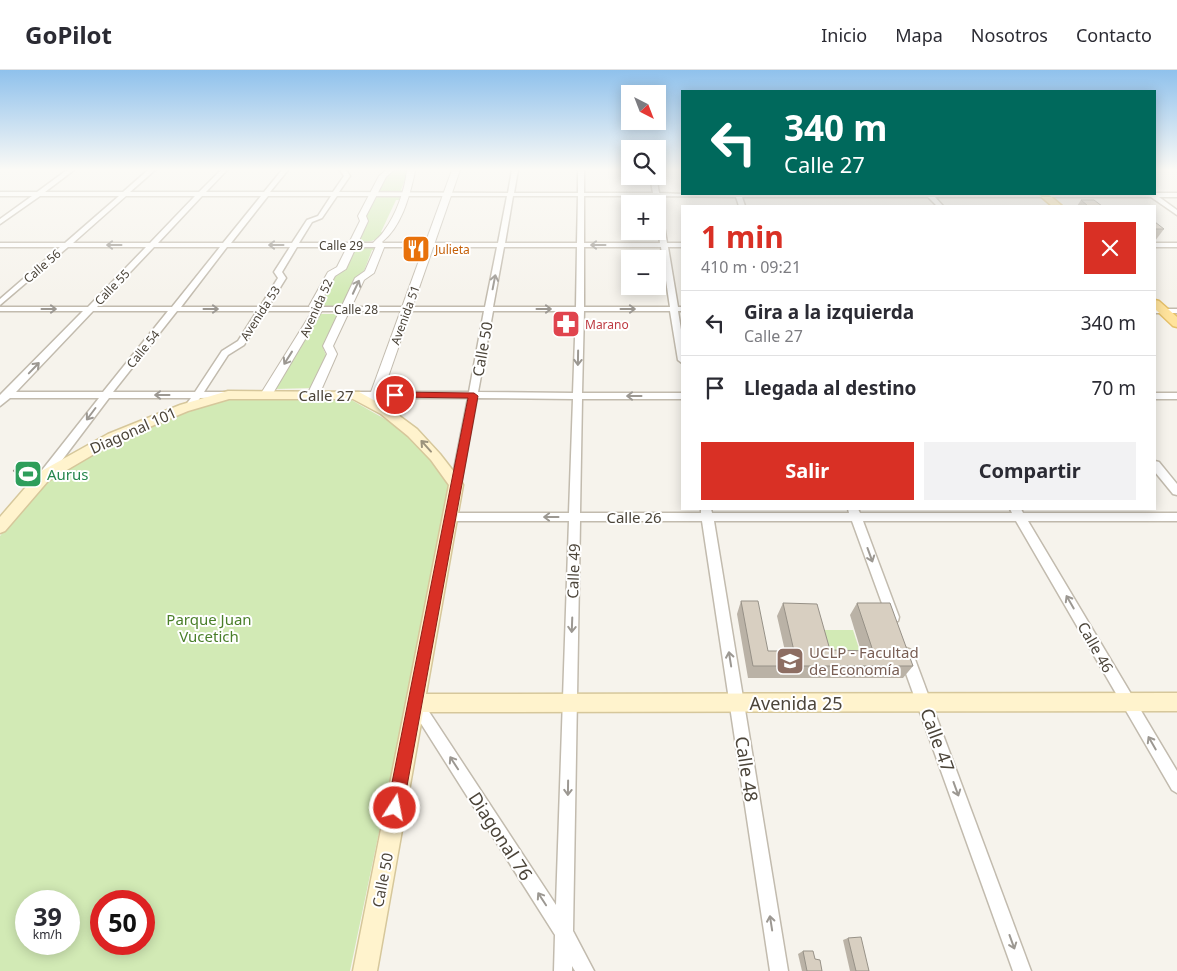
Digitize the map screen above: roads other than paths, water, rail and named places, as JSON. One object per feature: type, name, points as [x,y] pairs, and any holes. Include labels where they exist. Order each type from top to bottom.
[{"type":"main road","points":[[1156,296],[1177,323]]},
{"type":"main road","name":"Diagonal 101","points":[[43,477],[113,437],[194,400],[228,395]]},
{"type":"main road","name":"Calle 27","points":[[228,395],[369,395]]},
{"type":"main road","points":[[369,395],[423,442],[456,485]]},
{"type":"main road","name":"Calle 54","points":[[0,527],[6,512],[43,477]]},
{"type":"main road","name":"Calle 50","points":[[365,971],[456,485]]},
{"type":"main road","name":"Avenida 25","points":[[416,699],[1127,699],[1177,696]]},
{"type":"main road","name":"Avenida 25","points":[[1127,699],[1177,702]]},
{"type":"street","points":[[0,222],[14,212]]},
{"type":"street","name":"Calle 56","points":[[0,303],[103,212]]},
{"type":"street","name":"Calle 55","points":[[0,403],[4,395],[183,212]]},
{"type":"street","name":"Calle 54","points":[[43,477],[252,212]]},
{"type":"street","name":"Avenida 53","points":[[194,400],[225,353],[241,343],[264,309],[282,278],[278,272],[309,221],[320,217],[324,212]]},
{"type":"street","name":"Avenida 52","points":[[266,395],[291,352],[299,345],[318,309],[314,306],[331,274],[341,269],[364,221],[362,216],[364,212]]},
{"type":"street","name":"Avenida 52","points":[[313,395],[332,354],[328,346],[360,278],[369,273],[381,245],[377,243],[385,236],[396,212]]},
{"type":"street","name":"Avenida 51","points":[[369,395],[408,309],[442,212]]},
{"type":"street","name":"Calle 50","points":[[456,485],[507,212]]},
{"type":"street","name":"Calle 49","points":[[563,971],[578,396],[581,212]]},
{"type":"street","points":[[663,240],[678,309],[681,347]]},
{"type":"street","name":"Calle 29","points":[[0,245],[681,245]]},
{"type":"street","points":[[1156,245],[1177,245]]},
{"type":"street","name":"Calle 28","points":[[0,308],[678,309]]},
{"type":"street","points":[[4,395],[106,395],[194,400]]},
{"type":"street","name":"Calle 27","points":[[369,395],[681,396]]},
{"type":"street","points":[[1156,396],[1177,396]]},
{"type":"street","points":[[1156,466],[1177,491]]},
{"type":"street","name":"Calle 26","points":[[450,517],[575,517],[707,513],[1018,513],[1177,517]]},
{"type":"street","name":"Calle 48","points":[[707,513],[779,971]]},
{"type":"street","name":"Calle 47","points":[[854,513],[1022,971]]},
{"type":"street","name":"Calle 46","points":[[1018,513],[1177,785]]},
{"type":"street","name":"Diagonal 76","points":[[416,699],[564,933],[585,971]]},
{"type":"place","name":"Julieta","points":[[416,249]]},
{"type":"place","name":"Marano","points":[[566,324]]},
{"type":"place","name":"Aurus","points":[[28,474]]},
{"type":"place","name":"UCLP - Facultad de Economía","points":[[790,661]]},
{"type":"park label","name":"Parque Juan Vucetich","points":[[209,628]]}]
